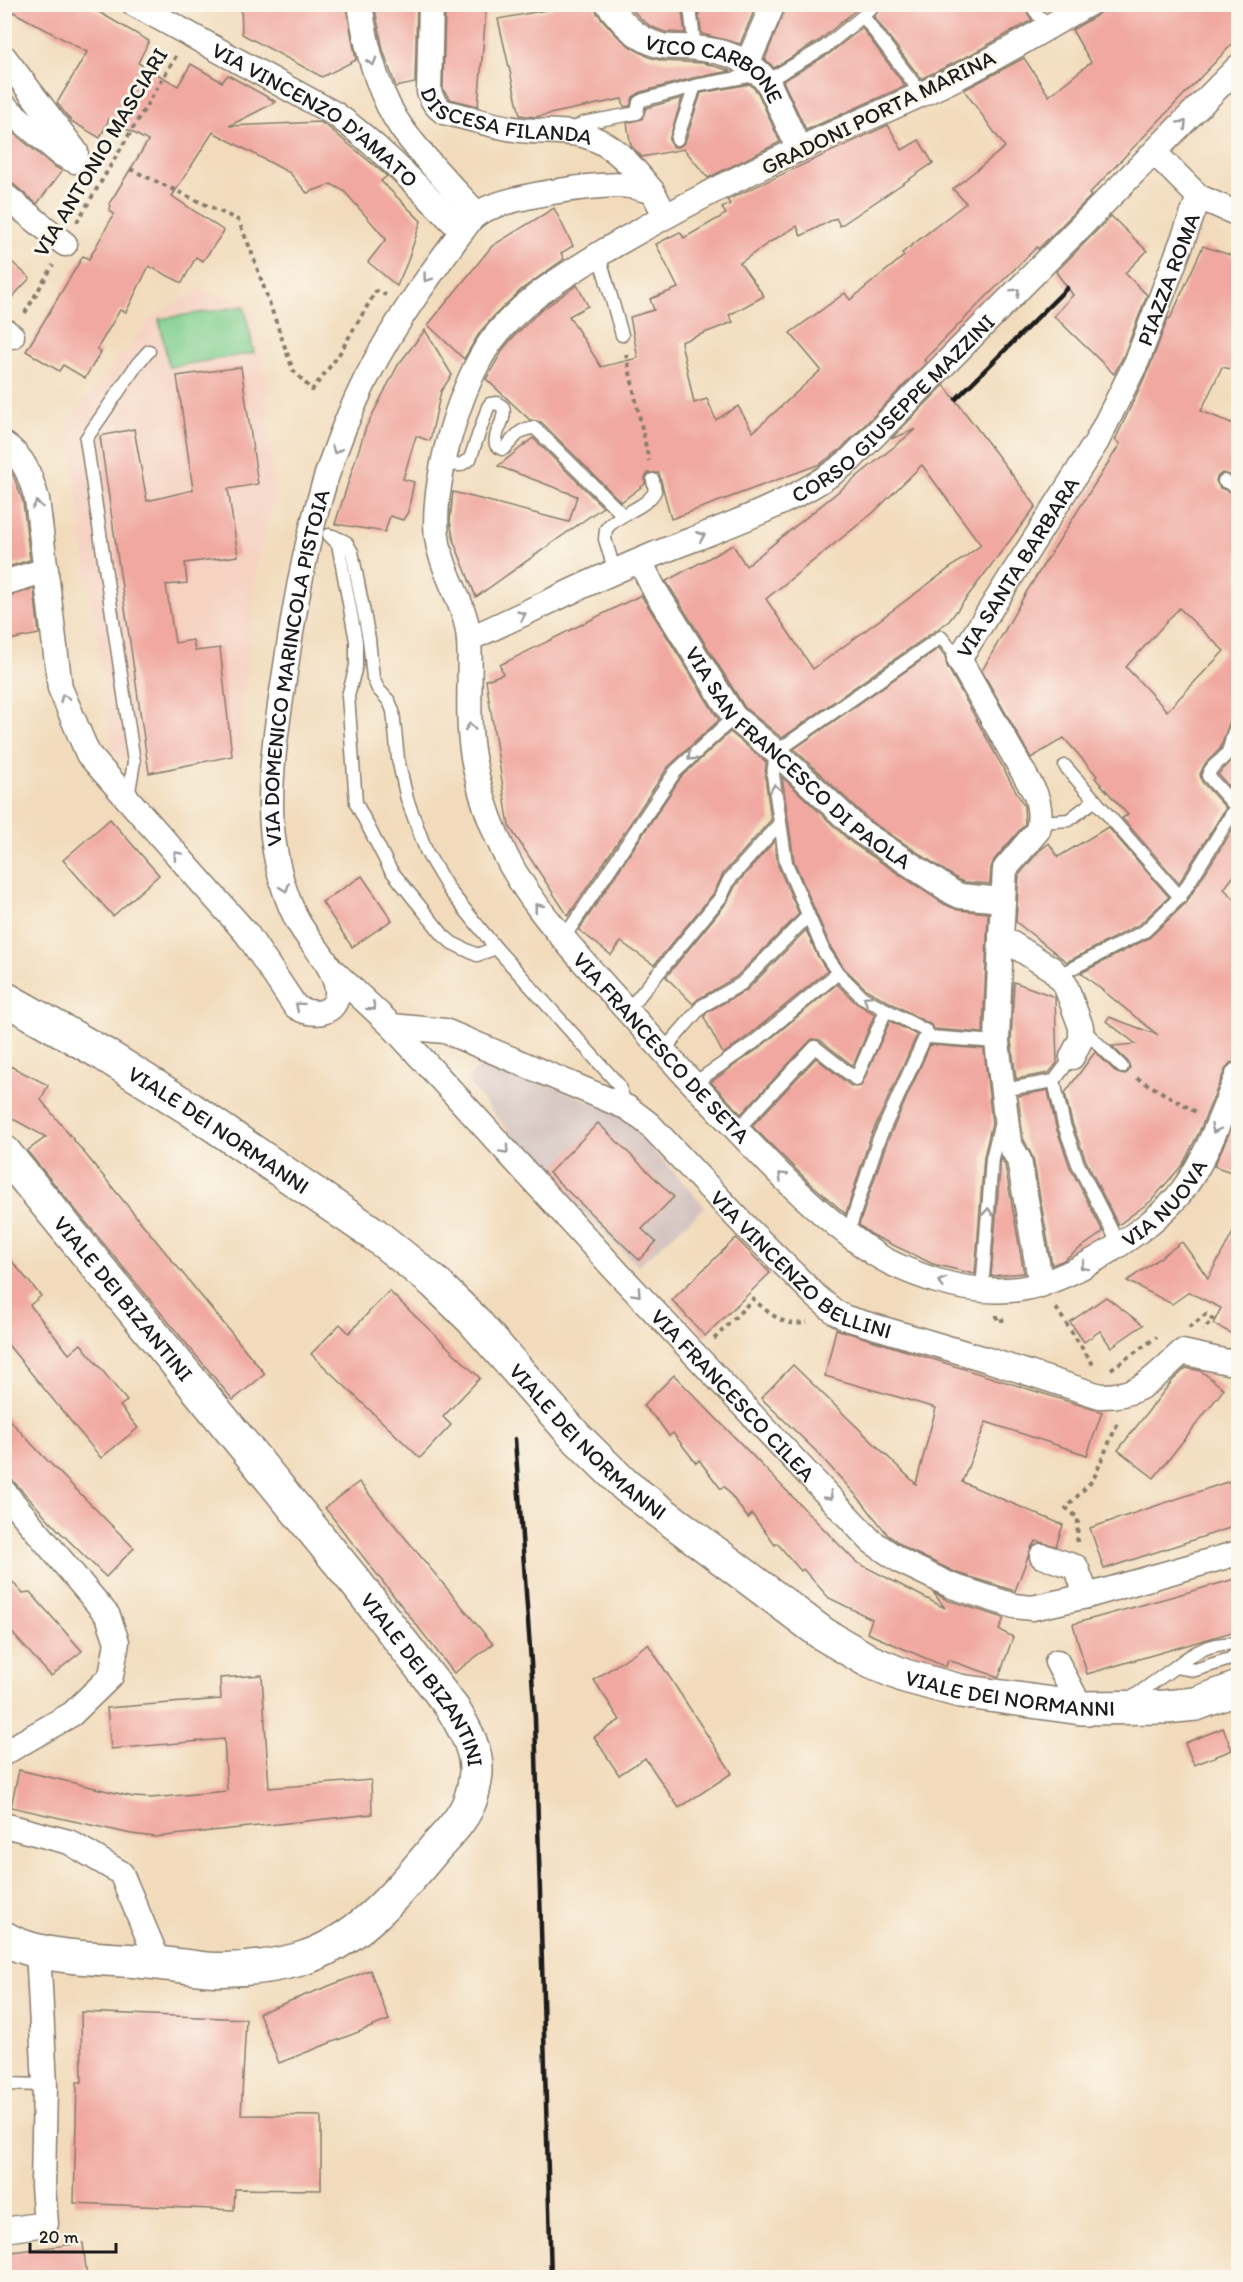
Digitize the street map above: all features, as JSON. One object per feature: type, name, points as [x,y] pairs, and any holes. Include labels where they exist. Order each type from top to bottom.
[{"type":"street","name":"VIA VINCENZO D'AMATO","points":[[134,4],[335,114],[363,134],[469,222]]},
{"type":"street","points":[[360,4],[369,53],[388,105],[402,129],[469,222],[532,196],[568,189],[630,186],[653,192],[665,215]]},
{"type":"street","name":"DISCESA FILANDA","points":[[430,4],[429,92],[434,104],[444,112],[519,130],[582,135],[597,140],[612,148],[653,192]]},
{"type":"street","name":"VICO CARBONE","points":[[608,4],[619,19],[634,33],[662,46],[695,48],[738,57],[759,72],[799,149]]},
{"type":"street","points":[[759,72],[773,4]]},
{"type":"street","name":"GRADONI PORTA MARINA","points":[[444,464],[466,384],[487,347],[504,324],[549,284],[665,215],[799,149],[961,75],[1088,4]]},
{"type":"street","points":[[4,57],[76,152],[75,161],[61,154],[4,106]]},
{"type":"street","name":"CORSO GIUSEPPE MAZZINI","points":[[469,639],[640,561],[796,496],[828,478],[850,460],[1239,67]]},
{"type":"street","name":"PIAZZA ROMA","points":[[1155,153],[1199,197],[1239,214]]},
{"type":"street","points":[[4,195],[65,243]]},
{"type":"street","name":"PIAZZA ROMA","points":[[1137,361],[1199,197]]},
{"type":"street","name":"VIA DOMENICO MARINCOLA PISTOIA","points":[[4,444],[11,448],[28,469],[37,499],[60,688],[88,754],[247,934],[295,1006],[311,1014],[322,1013],[330,1009],[335,1001],[337,993],[335,982],[329,968],[296,919],[281,877],[271,807],[274,743],[295,602],[320,533],[322,485],[356,399],[408,305],[469,222]]},
{"type":"street","name":"VIA SANTA BARBARA","points":[[1040,822],[1039,804],[1035,793],[959,659],[1097,441],[1137,361]]},
{"type":"street","name":"VIA FRANCESCO DE SETA","points":[[444,464],[436,514],[437,538],[443,562],[467,622],[470,730],[474,763],[485,804],[499,841],[531,899],[563,939],[736,1131],[794,1188],[879,1257],[901,1268],[953,1286],[990,1291],[1041,1285]]},
{"type":"street","name":"VIA SAN FRANCESCO DI PAOLA","points":[[640,561],[654,589],[734,717],[776,752],[860,831],[960,896],[1003,900]]},
{"type":"street","points":[[4,583],[46,570]]},
{"type":"street","points":[[1040,822],[1033,836],[1005,869],[997,1042],[1009,1143],[1019,1160],[1041,1285]]},
{"type":"street","points":[[1001,937],[1059,975],[1065,984],[1081,1027],[1081,1039],[1072,1057]]},
{"type":"street","name":"VIA FRANCESCO CILEA","points":[[329,968],[392,1026],[696,1356],[871,1540],[886,1552],[952,1586],[1014,1606],[1032,1608],[1087,1596],[1239,1553]]},
{"type":"street","name":"VIALE DEI NORMANNI","points":[[4,998],[105,1055],[189,1108],[374,1234],[434,1282],[473,1320],[575,1436],[626,1485],[823,1634],[869,1661],[905,1676],[960,1691],[1081,1708],[1165,1707],[1196,1704],[1239,1689]]},
{"type":"street","name":"VIA VINCENZO BELLINI","points":[[392,1026],[445,1031],[627,1108],[648,1124],[747,1228],[817,1297],[846,1318],[1100,1396],[1124,1395],[1145,1385],[1183,1342]]},
{"type":"street","name":"VIA NUOVA","points":[[1041,1285],[1085,1266],[1162,1214],[1181,1192],[1193,1173],[1239,1075]]},
{"type":"street","name":"VIALE DEI BIZANTINI","points":[[4,1152],[357,1584],[453,1708],[466,1730],[473,1749],[476,1770],[468,1805],[459,1821],[403,1887],[360,1927],[342,1940],[298,1959],[268,1966],[209,1969],[64,1956],[4,1938]]},
{"type":"street","points":[[1183,1342],[1228,1362],[1239,1360]]},
{"type":"street","points":[[4,1492],[108,1616],[117,1642],[111,1676],[72,1714],[4,1753]]},
{"type":"street","points":[[1042,1556],[1076,1567],[1087,1596]]},
{"type":"street","points":[[1057,1662],[1081,1708]]},
{"type":"street","points":[[4,1825],[69,1842],[121,1873],[159,1963]]},
{"type":"street","points":[[4,2230],[46,2224],[43,2186],[45,2085],[38,1949]]},
{"type":"lane","points":[[516,4],[537,4]]},
{"type":"lane","points":[[685,4],[690,8],[695,48]]},
{"type":"lane","points":[[568,134],[583,123],[637,112],[639,102],[643,100],[759,72],[825,47],[875,4]]},
{"type":"lane","points":[[1030,4],[1047,27]]},
{"type":"lane","points":[[863,16],[921,93]]},
{"type":"lane","points":[[677,138],[695,86]]},
{"type":"lane","points":[[599,255],[622,335]]},
{"type":"lane","points":[[128,799],[134,762],[86,439],[138,363],[149,351]]},
{"type":"lane","points":[[444,464],[460,465],[470,459],[488,407],[490,404],[497,403],[503,407],[505,415],[495,438],[496,445],[505,448],[521,431],[535,428],[623,516]]},
{"type":"lane","points":[[615,572],[605,534],[609,526],[651,498],[655,491],[653,480]]},
{"type":"lane","points":[[1224,481],[1239,487]]},
{"type":"lane","points":[[320,533],[346,542],[352,552],[369,639],[373,678],[393,711],[398,759],[407,800],[427,854],[449,890],[496,948],[618,1084],[627,1108]]},
{"type":"lane","points":[[320,533],[338,544],[356,641],[356,666],[348,696],[354,792],[360,812],[390,869],[443,935],[452,943],[477,955],[496,948]]},
{"type":"lane","points":[[959,659],[940,637],[776,752],[773,775],[786,863],[824,952],[838,973],[862,997],[929,1037],[997,1042]]},
{"type":"lane","points":[[563,939],[675,772],[734,717]]},
{"type":"lane","points":[[1059,975],[1145,931],[1180,897],[1237,806],[1208,776],[1210,770],[1226,754],[1231,735],[1239,725]]},
{"type":"lane","points":[[1065,766],[1180,897]]},
{"type":"lane","points":[[1040,822],[1070,820],[1095,800]]},
{"type":"lane","points":[[627,1011],[721,897],[729,880],[779,824]]},
{"type":"lane","points":[[663,1051],[702,1006],[741,984],[808,916]]},
{"type":"lane","points":[[693,1083],[753,1043],[838,973]]},
{"type":"lane","points":[[736,1131],[815,1047],[856,1079],[886,1010]]},
{"type":"lane","points":[[1081,1027],[1122,1067]]},
{"type":"lane","points":[[848,1233],[878,1141],[927,1034]]},
{"type":"lane","points":[[990,1291],[992,1158],[1004,1099],[1053,1081],[1072,1057]]},
{"type":"lane","points":[[1053,1081],[1064,1125],[1078,1164],[1119,1245]]},
{"type":"lane","points":[[1118,1708],[1191,1654],[1225,1642],[1239,1644]]},
{"type":"lane","points":[[1175,1667],[1195,1670],[1230,1659],[1239,1652]]},
{"type":"lane","points":[[4,2084],[45,2085]]},
{"type":"path","name":"VIA ANTONIO MASCIARI","points":[[8,333],[65,243],[189,35]]},
{"type":"path","points":[[130,169],[238,220],[293,370],[312,390],[338,356],[376,291],[408,305]]},
{"type":"path","points":[[622,335],[653,480]]},
{"type":"path","points":[[1122,1067],[1141,1081],[1217,1124]]},
{"type":"path","points":[[990,1291],[997,1321],[1017,1317]]},
{"type":"path","points":[[696,1356],[753,1299],[777,1319],[800,1324],[836,1312]]},
{"type":"path","points":[[1047,1310],[1057,1308],[1096,1369]]},
{"type":"path","points":[[1206,1314],[1213,1320],[1183,1342],[1206,1314]]},
{"type":"path","points":[[1107,1371],[1165,1331]]},
{"type":"path","points":[[1076,1567],[1078,1518],[1066,1508],[1093,1480],[1119,1419],[1145,1385]]},
{"type":"shaded area","points":[[199,289],[248,304],[266,377],[274,503],[256,564],[240,757],[146,775],[112,752],[67,422],[154,316]]},
{"type":"shaded area","points":[[487,1059],[621,1114],[705,1207],[638,1266],[543,1173],[466,1080]]},
{"type":"green space","points":[[244,306],[254,353],[169,367],[159,319]]},
{"type":"building","points":[[4,4],[85,4],[149,41],[138,63],[178,86],[191,64],[222,82],[228,75],[276,102],[229,126],[320,122],[328,127],[387,176],[381,181],[421,221],[397,286],[368,262],[386,239],[344,191],[331,184],[307,193],[290,173],[213,132],[172,196],[224,231],[203,261],[196,257],[182,283],[149,266],[126,312],[120,310],[97,349],[101,352],[85,378],[63,365],[59,371],[26,351],[83,256],[89,259],[114,214],[109,210],[111,206],[109,204],[148,141],[109,119],[100,138],[71,121],[57,103],[87,52],[4,7]]},
{"type":"building","points":[[241,4],[346,4],[356,60],[322,77],[242,34]]},
{"type":"building","points":[[374,4],[417,4],[415,83],[396,87],[383,50]]},
{"type":"building","points":[[551,4],[594,4],[597,13],[616,35],[649,57],[664,61],[704,63],[731,71],[693,78],[641,92],[633,97],[630,106],[624,107],[622,99],[535,117],[520,115],[498,19],[552,9]]},
{"type":"building","points":[[627,4],[677,4],[682,12],[685,33],[665,32],[652,27]]},
{"type":"building","points":[[697,4],[757,4],[740,44],[702,34]]},
{"type":"building","points":[[787,4],[863,4],[820,40],[774,68],[765,59]]},
{"type":"building","points":[[883,4],[1022,4],[1032,20],[970,55],[921,79],[874,17]]},
{"type":"building","points":[[1102,4],[1239,4],[1239,37],[1089,194],[1091,196],[978,305],[924,360],[926,363],[841,449],[820,464],[671,519],[659,473],[648,473],[645,484],[621,502],[541,422],[530,420],[486,379],[504,348],[515,335],[539,312],[577,285],[588,306],[569,316],[601,367],[638,358],[630,317],[654,310],[650,299],[678,288],[656,244],[680,232],[684,238],[726,214],[722,208],[730,204],[727,200],[888,125],[902,150],[919,140],[933,163],[840,226],[836,218],[801,236],[797,226],[740,263],[764,296],[729,315],[733,322],[681,342],[694,403],[707,399],[716,420],[738,406],[753,432],[821,370],[790,333],[845,293],[850,300],[904,256],[902,253],[966,203],[953,189],[1005,147],[964,90],[1024,58],[1049,96],[1091,62],[1072,30],[1096,16],[1101,11]]},
{"type":"building","points":[[445,8],[486,11],[478,106],[450,99],[443,90]]},
{"type":"building","points":[[862,28],[905,86],[806,130],[783,81],[829,54]]},
{"type":"building","points":[[750,84],[758,93],[780,142],[708,178],[684,149],[642,157],[631,146],[627,123],[642,119],[646,108],[682,98],[669,140],[674,147],[679,147],[685,142],[701,93]]},
{"type":"building","points":[[4,125],[62,171],[37,204],[13,184],[4,181]]},
{"type":"building","points":[[554,208],[573,246],[561,253],[564,259],[522,289],[494,316],[480,332],[464,359],[428,325],[492,246]]},
{"type":"building","points":[[1111,216],[1147,251],[1125,273],[1147,295],[1124,355],[1114,374],[1054,316],[1073,295],[1056,272]]},
{"type":"building","points":[[1203,246],[1239,258],[1239,371],[1222,367],[1201,411],[1239,426],[1239,478],[1222,473],[1216,481],[1220,488],[1239,495],[1239,717],[1234,718],[1229,724],[1220,749],[1205,764],[1200,774],[1202,782],[1226,808],[1179,883],[1122,818],[1128,815],[1064,738],[1031,758],[982,671],[1027,591],[1120,444],[1115,440],[1150,366],[1168,318],[1170,319]],"holes":[[[1179,608],[1224,651],[1167,711],[1126,667]]]},
{"type":"building","points":[[4,255],[30,278],[4,306]]},
{"type":"building","points":[[425,330],[452,375],[441,391],[430,441],[416,436],[403,479],[414,482],[408,512],[403,520],[390,516],[385,532],[335,524],[366,427],[398,365]]},
{"type":"building","points":[[241,367],[258,484],[228,489],[238,556],[185,563],[187,583],[166,585],[175,643],[193,640],[195,651],[220,648],[232,756],[149,773],[100,436],[134,429],[147,501],[193,490],[177,376]]},
{"type":"building","points":[[944,385],[1036,506],[949,621],[782,738],[745,708],[666,581],[733,545],[746,566],[916,429],[891,439]],"holes":[[[922,465],[981,545],[813,669],[766,599],[874,512]]]},
{"type":"building","points":[[533,438],[603,507],[476,597],[454,542],[450,521],[453,492],[569,522],[577,496],[498,466]]},
{"type":"building","points":[[4,463],[13,475],[23,502],[30,560],[4,568]]},
{"type":"building","points":[[34,589],[39,634],[9,640],[4,597]]},
{"type":"building","points":[[641,595],[719,720],[668,767],[568,916],[509,826],[486,680],[503,674],[500,665]]},
{"type":"building","points":[[939,648],[1024,806],[1025,824],[994,860],[990,884],[959,880],[869,820],[794,749]]},
{"type":"building","points":[[730,732],[766,762],[765,776],[771,820],[723,874],[714,893],[654,965],[621,942],[611,955],[579,930],[681,777]]},
{"type":"building","points":[[1239,746],[1239,796],[1237,796],[1218,774],[1232,761]]},
{"type":"building","points":[[782,777],[852,843],[944,904],[958,910],[988,913],[983,1033],[934,1029],[930,1024],[867,990],[844,968],[831,948],[794,861]]},
{"type":"building","points":[[110,819],[159,875],[113,916],[63,860]]},
{"type":"building","points":[[1239,819],[1239,869],[1224,889],[1239,903],[1239,1061],[1230,1063],[1225,1070],[1183,1164],[1151,1201],[1118,1225],[1086,1161],[1072,1123],[1065,1093],[1095,1052],[1117,1073],[1124,1075],[1128,1072],[1130,1068],[1128,1062],[1112,1046],[1136,1044],[1106,1021],[1109,1017],[1158,1035],[1081,973],[1149,938],[1186,903]]},
{"type":"building","points":[[1108,827],[1169,897],[1140,924],[1067,962],[1016,922],[1019,875],[1039,851],[1049,843],[1058,857]]},
{"type":"building","points":[[774,841],[778,866],[799,914],[736,977],[693,1004],[666,977],[727,902],[736,885]]},
{"type":"building","points":[[362,876],[392,920],[352,947],[322,902]]},
{"type":"building","points":[[806,930],[827,971],[723,1054],[704,1017],[707,1012],[747,990]]},
{"type":"building","points":[[1014,982],[1055,997],[1057,1063],[1049,1073],[1016,1079],[1011,1041]]},
{"type":"building","points":[[837,984],[856,1003],[875,1014],[853,1066],[820,1040],[812,1039],[741,1114],[711,1082],[758,1049]]},
{"type":"building","points":[[890,1021],[917,1035],[870,1138],[846,1214],[809,1182],[752,1126],[816,1058],[851,1086],[861,1086]]},
{"type":"building","points":[[930,1045],[984,1049],[992,1123],[984,1157],[975,1274],[933,1264],[874,1236],[859,1225],[886,1144]]},
{"type":"building","points":[[4,1063],[48,1085],[41,1100],[265,1374],[233,1400],[27,1151],[46,1137],[4,1114]]},
{"type":"building","points":[[1048,1090],[1056,1127],[1070,1167],[1103,1232],[1062,1261],[1052,1265],[1033,1158],[1023,1138],[1018,1096]]},
{"type":"building","points":[[1239,1112],[1239,1175],[1214,1166]]},
{"type":"building","points":[[598,1123],[674,1197],[642,1229],[656,1242],[639,1260],[549,1173]]},
{"type":"building","points":[[1001,1157],[1005,1165],[1024,1273],[991,1276]]},
{"type":"building","points":[[1239,1222],[1239,1337],[1213,1324],[1221,1308],[1189,1292],[1172,1304],[1127,1281],[1182,1242],[1208,1278]]},
{"type":"building","points":[[736,1238],[770,1273],[705,1336],[672,1300]]},
{"type":"building","points":[[4,1252],[41,1296],[30,1305],[69,1354],[81,1344],[127,1401],[120,1406],[138,1428],[101,1458],[4,1340]]},
{"type":"building","points":[[389,1291],[480,1378],[443,1417],[451,1425],[420,1458],[311,1354],[340,1324],[349,1333]]},
{"type":"building","points":[[1106,1297],[1143,1325],[1111,1347],[1100,1331],[1084,1342],[1070,1322]]},
{"type":"building","points":[[836,1329],[1102,1412],[1087,1455],[986,1422],[962,1482],[1063,1525],[1056,1546],[1036,1541],[1032,1546],[1015,1591],[957,1573],[909,1550],[888,1535],[863,1503],[816,1451],[761,1398],[793,1365],[916,1484],[936,1408],[825,1376]]},
{"type":"building","points":[[1186,1368],[1201,1371],[1224,1389],[1154,1478],[1118,1450],[1172,1381]]},
{"type":"building","points":[[674,1375],[856,1562],[945,1608],[933,1592],[947,1600],[1004,1618],[999,1630],[1013,1637],[999,1677],[948,1660],[946,1667],[867,1633],[872,1619],[829,1598],[777,1543],[775,1545],[752,1514],[748,1518],[724,1486],[721,1489],[699,1460],[696,1463],[673,1433],[669,1436],[643,1406]]},
{"type":"building","points":[[4,1414],[134,1548],[106,1577],[60,1532],[4,1471]]},
{"type":"building","points":[[1239,1478],[1239,1525],[1104,1569],[1090,1528]]},
{"type":"building","points":[[359,1482],[493,1644],[454,1673],[325,1508]]},
{"type":"building","points":[[4,1572],[22,1593],[30,1592],[82,1651],[51,1676],[4,1624]]},
{"type":"building","points":[[1239,1578],[1239,1630],[1087,1674],[1073,1624]]},
{"type":"building","points":[[648,1644],[732,1773],[679,1808],[645,1758],[619,1775],[594,1737],[620,1720],[594,1680]]},
{"type":"building","points":[[262,1675],[269,1788],[371,1780],[372,1814],[155,1837],[131,1834],[11,1807],[19,1770],[133,1797],[151,1798],[227,1791],[224,1739],[111,1749],[107,1708],[221,1699],[220,1678]]},
{"type":"building","points":[[1223,1728],[1232,1750],[1194,1765],[1185,1743]]},
{"type":"building","points":[[370,1970],[389,2020],[279,2063],[259,2013]]},
{"type":"building","points":[[81,2012],[246,2019],[241,2115],[321,2116],[321,2190],[235,2189],[234,2210],[74,2203],[77,2082],[82,2082]]},
{"type":"building","points":[[83,2243],[87,2277],[4,2277],[4,2253]]},
{"type":"railway","points":[[956,399],[1067,288]]},
{"type":"railway","points":[[515,1439],[535,1718],[551,2278]]}]
